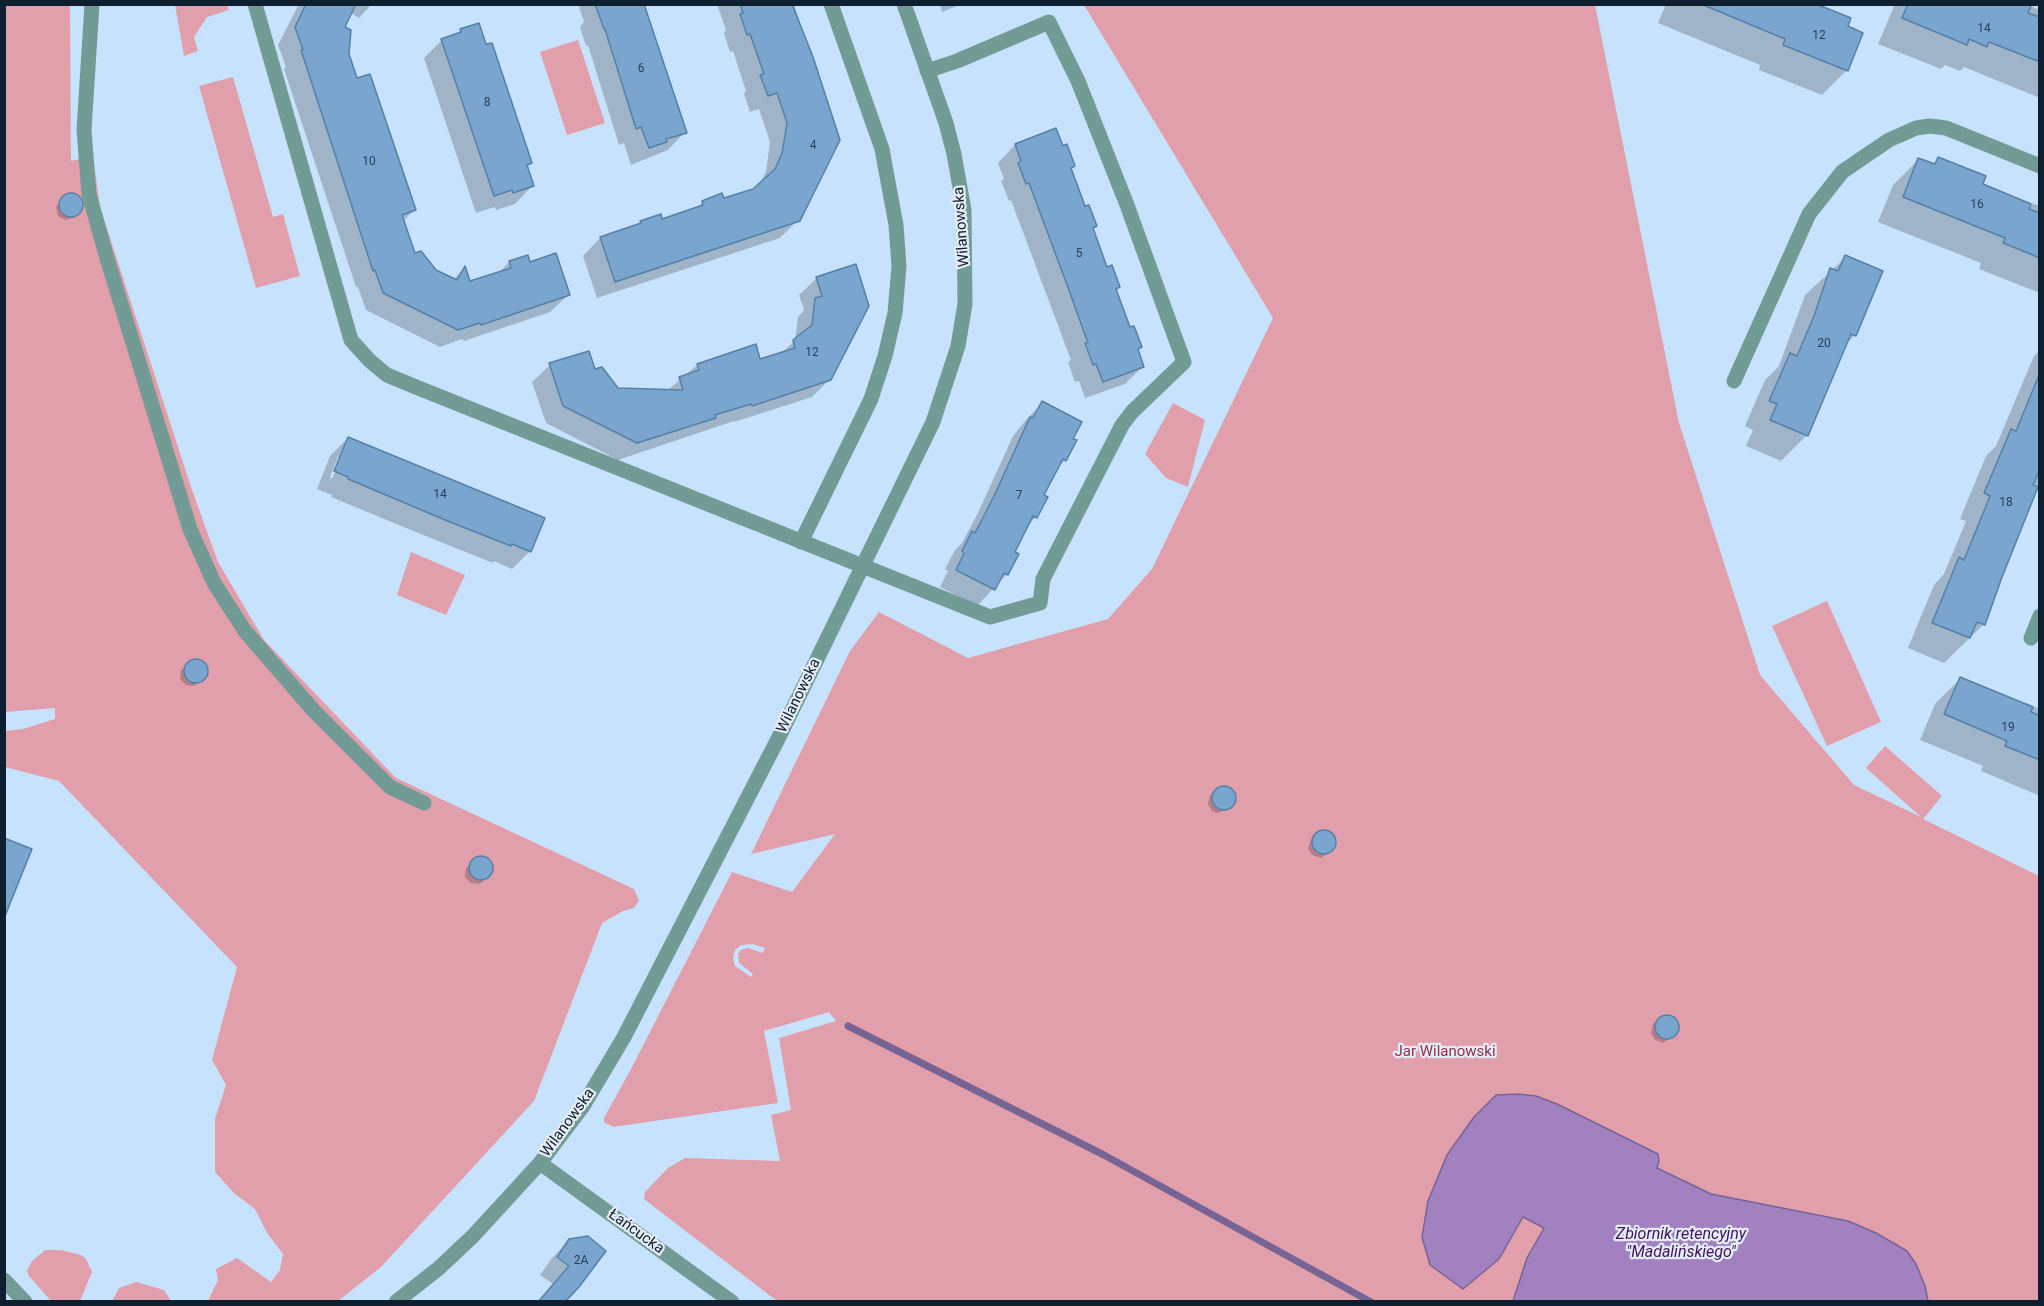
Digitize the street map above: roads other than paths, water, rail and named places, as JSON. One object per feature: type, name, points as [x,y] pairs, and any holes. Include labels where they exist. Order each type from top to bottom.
[{"type":"street","points":[[93,4],[84,130],[89,194],[190,529],[214,583],[245,632],[313,710],[390,787],[424,803]]},
{"type":"street","points":[[255,4],[351,340],[370,361],[387,375],[403,382],[990,618],[1040,603],[1043,579],[1122,425],[1132,412],[1184,362],[1078,81],[1049,22],[927,72]]},
{"type":"street","points":[[801,542],[871,399],[896,313],[898,266],[896,225],[882,149],[831,4]]},
{"type":"street","name":"Wilanowska","points":[[396,1302],[473,1236],[540,1162],[583,1106],[624,1037],[780,735],[933,422],[958,346],[965,304],[964,210],[946,123],[904,4]]},
{"type":"street","points":[[1734,381],[1809,214],[1842,172],[1889,140],[1916,128],[1930,126],[1946,128],[2040,166]]},
{"type":"street","points":[[2031,638],[2040,616]]},
{"type":"street","name":"Łańcucka","points":[[540,1162],[732,1302]]},
{"type":"street","points":[[4,1280],[25,1302]]},
{"type":"water","name":"Zbiornik retencyjny \"Madalińskiego\"","points":[[1496,1095],[1536,1096],[1557,1104],[1658,1154],[1657,1168],[1711,1194],[1848,1221],[1876,1233],[1907,1251],[1916,1264],[1928,1301],[1513,1301],[1527,1258],[1544,1228],[1523,1217],[1499,1259],[1463,1289],[1430,1265],[1422,1237],[1428,1201],[1447,1155],[1474,1117]]},
{"type":"waterway","points":[[848,1026],[1104,1155],[1371,1302]]},
{"type":"park label","name":"Jar Wilanowski","points":[[1445,1052]]}]
